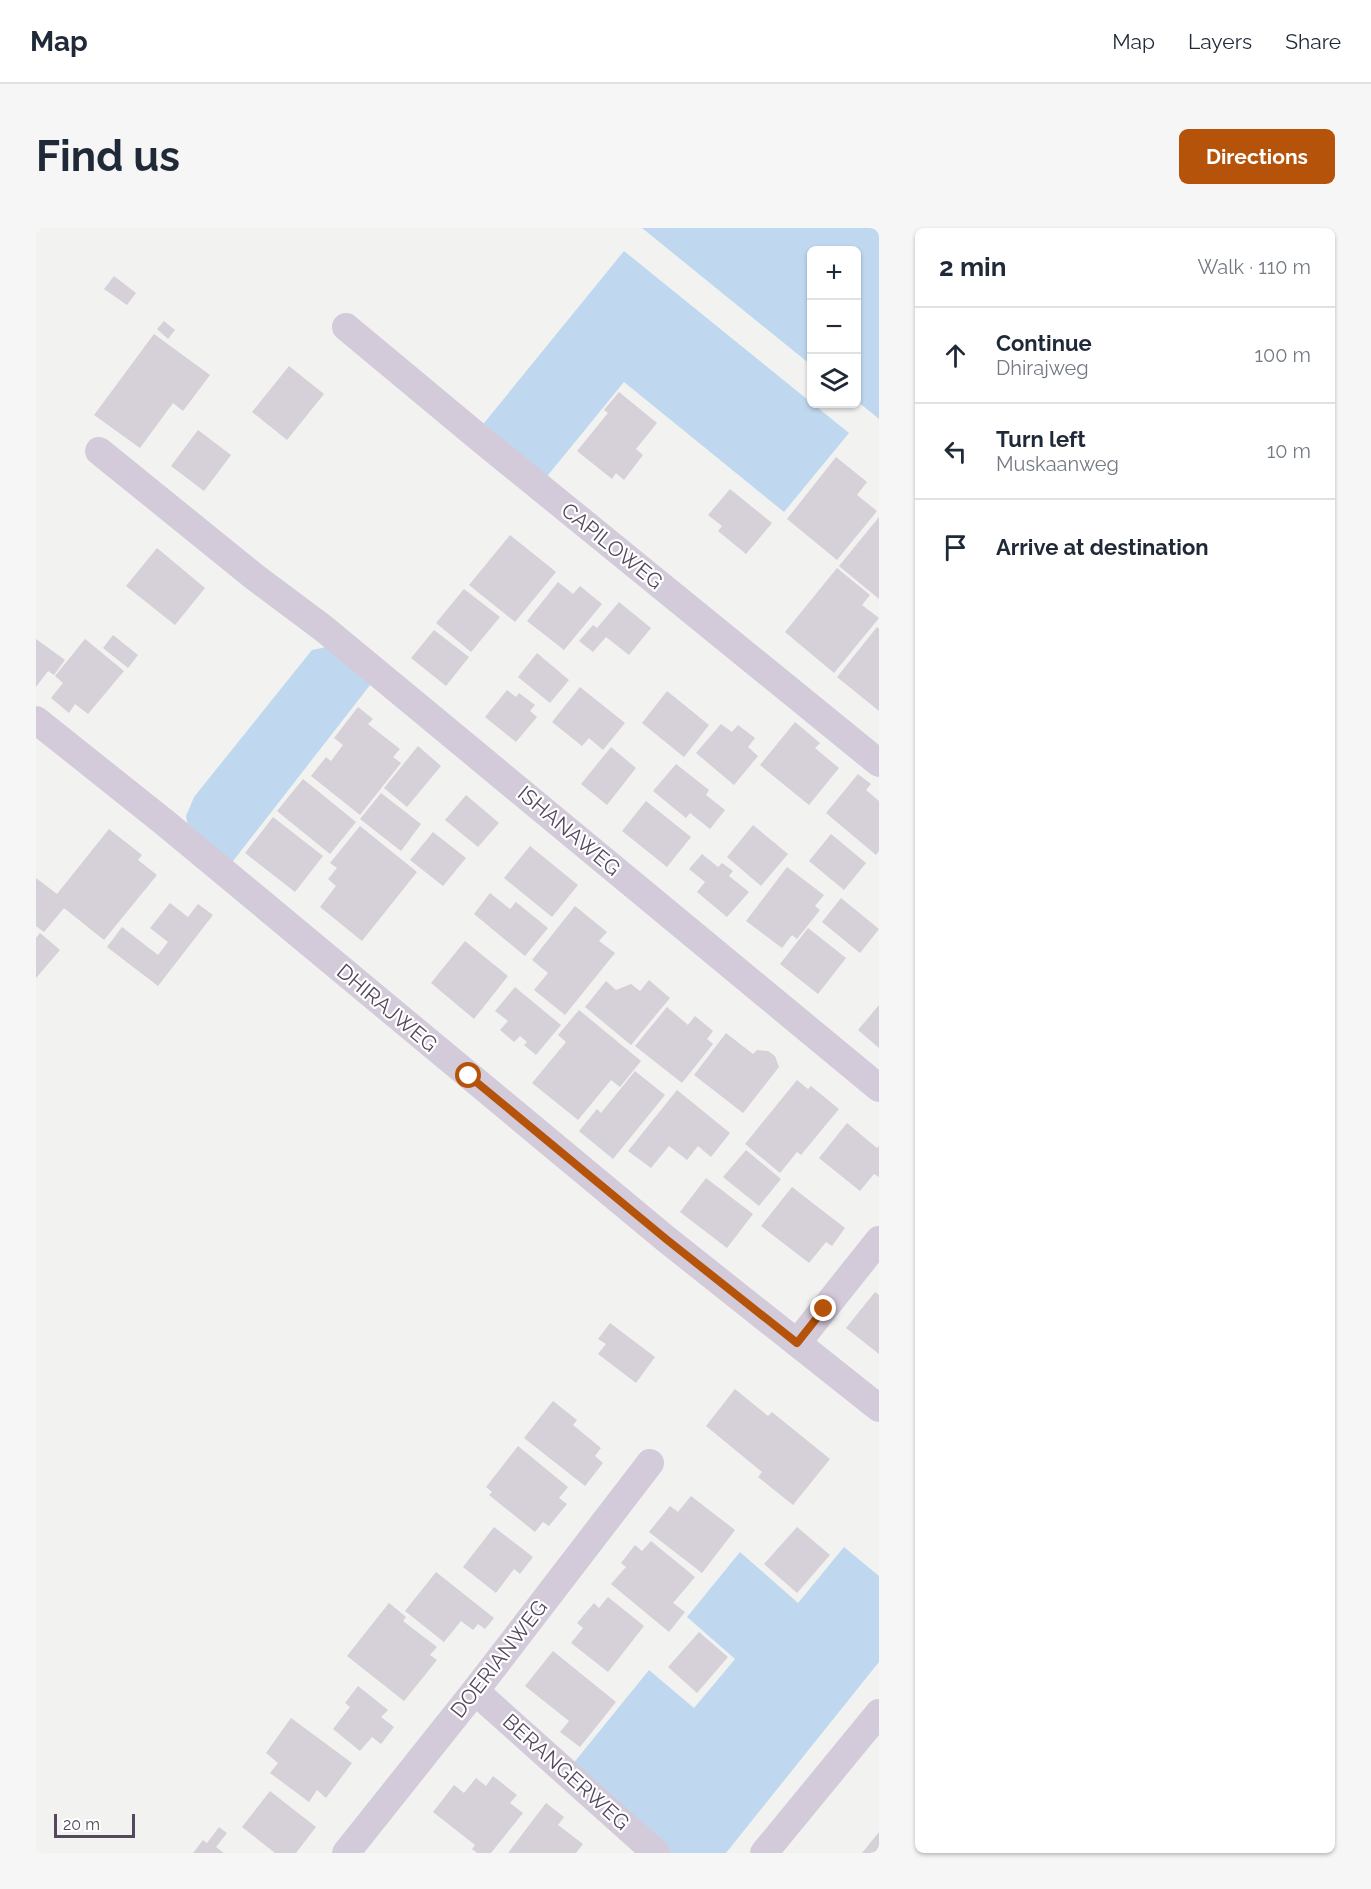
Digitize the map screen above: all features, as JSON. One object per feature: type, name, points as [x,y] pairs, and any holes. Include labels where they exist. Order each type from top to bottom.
[{"type":"street","name":"CAPILOWEG","points":[[346,327],[486,444],[879,763]]},
{"type":"street","name":"ISHANAWEG","points":[[99,451],[256,578],[323,628],[879,1088]]},
{"type":"street","name":"DHIRAJWEG","points":[[36,720],[164,822],[666,1239],[879,1408]]},
{"type":"street","points":[[797,1343],[879,1240]]},
{"type":"street","name":"DOERIANWEG","points":[[346,1853],[475,1691],[650,1463]]},
{"type":"street","name":"BERANGERWEG","points":[[475,1691],[657,1853]]},
{"type":"street","points":[[764,1853],[879,1713]]},
{"type":"shaded area","points":[[642,228],[879,228],[879,419],[861,404],[861,246],[807,246],[807,362]]},
{"type":"shaded area","points":[[624,251],[807,399],[807,408],[818,408],[849,433],[784,512],[624,382],[544,480],[480,428]]},
{"type":"shaded area","points":[[326,647],[374,680],[230,865],[189,834],[186,816],[194,797],[312,650]]},
{"type":"shaded area","points":[[844,1547],[879,1576],[879,1662],[726,1853],[667,1853],[572,1765],[649,1670],[694,1708],[735,1659],[687,1617],[740,1552],[798,1603]]},
{"type":"building","points":[[114,276],[136,293],[127,305],[104,289]]},
{"type":"building","points":[[164,321],[175,330],[168,339],[157,329]]},
{"type":"building","points":[[154,334],[210,375],[183,411],[173,403],[140,448],[94,415]]},
{"type":"building","points":[[289,366],[324,394],[287,440],[252,412]]},
{"type":"building","points":[[619,392],[657,423],[636,449],[643,455],[624,480],[616,473],[612,479],[577,451],[608,413],[604,410]]},
{"type":"building","points":[[198,430],[231,455],[204,491],[171,466]]},
{"type":"building","points":[[836,457],[867,482],[857,495],[877,511],[837,560],[787,519]]},
{"type":"building","points":[[730,489],[772,523],[746,554],[718,531],[722,526],[708,515]]},
{"type":"building","points":[[879,517],[879,599],[839,566]]},
{"type":"building","points":[[510,535],[556,572],[515,622],[469,585]]},
{"type":"building","points":[[157,548],[205,588],[175,625],[126,586]]},
{"type":"building","points":[[837,568],[870,595],[862,605],[879,618],[834,673],[785,632]]},
{"type":"building","points":[[558,582],[573,594],[580,586],[602,604],[564,650],[527,621]]},
{"type":"building","points":[[464,589],[500,617],[471,652],[436,623]]},
{"type":"building","points":[[619,602],[651,628],[629,655],[606,637],[593,652],[579,641],[593,625],[597,628]]},
{"type":"building","points":[[877,627],[879,629],[879,711],[837,677]]},
{"type":"building","points":[[434,630],[469,657],[446,686],[411,658]]},
{"type":"building","points":[[113,635],[138,655],[128,668],[103,648]]},
{"type":"building","points":[[36,639],[65,660],[54,675],[48,671],[36,687]]},
{"type":"building","points":[[85,639],[124,671],[88,714],[75,704],[69,713],[51,698],[63,683],[55,676]]},
{"type":"building","points":[[537,653],[569,680],[550,703],[518,677]]},
{"type":"building","points":[[580,687],[625,723],[603,750],[589,738],[582,746],[552,722]]},
{"type":"building","points":[[507,690],[516,697],[519,693],[535,705],[530,711],[537,717],[516,742],[485,717]]},
{"type":"building","points":[[667,691],[709,725],[684,757],[642,723]]},
{"type":"building","points":[[358,707],[373,719],[368,724],[400,749],[393,757],[401,763],[360,815],[311,776],[326,757],[331,761],[343,745],[334,738]]},
{"type":"building","points":[[795,722],[820,743],[815,748],[839,768],[809,805],[760,765]]},
{"type":"building","points":[[721,724],[732,732],[738,725],[755,738],[748,747],[758,756],[734,785],[696,753]]},
{"type":"building","points":[[418,746],[441,766],[407,807],[384,788]]},
{"type":"building","points":[[611,747],[636,768],[607,805],[581,784]]},
{"type":"building","points":[[676,764],[709,790],[706,795],[725,810],[710,829],[690,813],[686,818],[653,791]]},
{"type":"building","points":[[858,774],[871,784],[866,790],[879,801],[879,851],[876,855],[826,813]]},
{"type":"building","points":[[303,779],[356,822],[330,854],[277,811]]},
{"type":"building","points":[[381,793],[421,824],[401,851],[360,819]]},
{"type":"building","points":[[466,795],[499,823],[478,847],[445,820]]},
{"type":"building","points":[[646,801],[691,837],[667,867],[622,831]]},
{"type":"building","points":[[273,817],[323,856],[295,892],[245,853]]},
{"type":"building","points":[[753,825],[788,854],[761,886],[727,857]]},
{"type":"building","points":[[360,826],[417,872],[362,941],[320,907],[336,886],[328,879],[337,868],[330,863]]},
{"type":"building","points":[[109,829],[142,855],[138,860],[157,875],[104,940],[64,908],[44,932],[36,926],[36,878],[57,894]]},
{"type":"building","points":[[433,832],[466,858],[443,886],[410,860]]},
{"type":"building","points":[[831,834],[866,863],[844,890],[809,861]]},
{"type":"building","points":[[530,846],[578,885],[552,917],[504,878]]},
{"type":"building","points":[[702,854],[718,867],[722,863],[733,871],[729,876],[749,892],[727,917],[697,892],[705,882],[689,869]]},
{"type":"building","points":[[787,867],[824,895],[815,906],[820,910],[797,939],[792,935],[782,948],[746,921]]},
{"type":"building","points":[[490,893],[510,909],[516,902],[548,928],[525,956],[474,914]]},
{"type":"building","points":[[841,898],[879,929],[860,953],[822,922]]},
{"type":"building","points":[[170,903],[188,917],[198,904],[213,915],[158,986],[107,947],[122,927],[158,955],[168,942],[150,928]]},
{"type":"building","points":[[575,906],[607,932],[599,941],[615,953],[565,1015],[534,990],[548,973],[532,960]]},
{"type":"building","points":[[808,928],[846,958],[818,994],[780,964]]},
{"type":"building","points":[[40,933],[60,950],[36,978],[36,938]]},
{"type":"building","points":[[465,941],[508,976],[474,1019],[431,983]]},
{"type":"building","points":[[649,980],[670,998],[631,1045],[585,1007],[606,981],[616,990],[631,984],[640,991]]},
{"type":"building","points":[[515,987],[561,1025],[536,1055],[524,1045],[527,1042],[520,1036],[514,1042],[500,1030],[508,1021],[495,1011]]},
{"type":"building","points":[[879,1005],[879,1048],[858,1030]]},
{"type":"building","points":[[667,1007],[688,1025],[695,1016],[713,1031],[707,1039],[713,1044],[682,1083],[635,1046]]},
{"type":"building","points":[[579,1010],[641,1061],[620,1087],[611,1080],[578,1120],[532,1083],[566,1042],[558,1035]]},
{"type":"building","points":[[726,1033],[753,1054],[757,1050],[768,1051],[775,1056],[779,1067],[743,1113],[694,1075]]},
{"type":"building","points":[[635,1071],[665,1095],[613,1159],[579,1131],[597,1109],[601,1113]]},
{"type":"building","points":[[797,1080],[808,1089],[811,1086],[839,1109],[801,1155],[797,1152],[780,1173],[745,1144]]},
{"type":"building","points":[[677,1090],[730,1133],[711,1157],[698,1146],[687,1160],[669,1146],[651,1168],[628,1151]]},
{"type":"building","points":[[847,1123],[877,1148],[879,1146],[879,1177],[874,1174],[860,1191],[819,1158]]},
{"type":"building","points":[[746,1150],[781,1179],[759,1206],[723,1177]]},
{"type":"building","points":[[706,1178],[753,1214],[727,1248],[680,1212]]},
{"type":"building","points":[[792,1187],[845,1228],[832,1246],[826,1242],[809,1263],[761,1226]]},
{"type":"building","points":[[875,1292],[879,1295],[879,1354],[846,1328]]},
{"type":"building","points":[[610,1323],[655,1357],[636,1383],[598,1354],[606,1344],[598,1339]]},
{"type":"building","points":[[735,1389],[768,1416],[772,1412],[830,1459],[793,1505],[758,1477],[762,1472],[706,1426]]},
{"type":"building","points":[[553,1401],[577,1420],[573,1425],[601,1448],[595,1456],[603,1463],[585,1486],[524,1438]]},
{"type":"building","points":[[518,1446],[568,1487],[559,1498],[567,1504],[549,1526],[543,1522],[535,1532],[489,1495],[492,1492],[486,1487]]},
{"type":"building","points":[[691,1496],[735,1530],[702,1573],[649,1532],[670,1506],[678,1512]]},
{"type":"building","points":[[494,1527],[533,1557],[520,1574],[514,1569],[496,1593],[463,1567]]},
{"type":"building","points":[[797,1527],[830,1555],[797,1593],[764,1564]]},
{"type":"building","points":[[651,1541],[695,1577],[673,1603],[685,1612],[669,1632],[611,1584],[626,1567],[621,1563],[635,1545],[642,1551]]},
{"type":"building","points":[[436,1572],[494,1618],[485,1629],[478,1624],[473,1630],[461,1621],[444,1642],[405,1611]]},
{"type":"building","points":[[608,1597],[644,1626],[608,1672],[571,1643],[583,1628],[577,1623],[594,1603],[599,1608]]},
{"type":"building","points":[[389,1603],[406,1617],[403,1621],[437,1647],[430,1655],[437,1660],[404,1701],[347,1656]]},
{"type":"building","points":[[699,1632],[728,1657],[697,1693],[668,1667]]},
{"type":"building","points":[[553,1651],[616,1702],[580,1747],[560,1732],[569,1721],[525,1686]]},
{"type":"building","points":[[358,1686],[388,1710],[381,1717],[394,1727],[381,1744],[372,1737],[360,1751],[333,1729],[350,1707],[345,1703]]},
{"type":"building","points":[[291,1718],[352,1763],[326,1798],[317,1790],[309,1802],[270,1773],[278,1763],[266,1753]]},
{"type":"building","points":[[493,1776],[517,1795],[510,1803],[523,1813],[491,1853],[477,1853],[472,1849],[475,1845],[433,1812],[454,1785],[464,1793],[476,1778],[486,1786]]},
{"type":"building","points":[[270,1791],[316,1827],[296,1853],[275,1853],[242,1827]]},
{"type":"building","points":[[546,1803],[564,1817],[558,1825],[583,1844],[576,1853],[508,1853]]},
{"type":"building","points":[[219,1827],[227,1833],[216,1847],[224,1853],[193,1853],[203,1840],[207,1843]]},
{"type":"building","points":[[879,1832],[879,1853],[862,1853]]},
{"type":"route","points":[[469,1076],[666,1239],[797,1343],[824,1309]]}]
